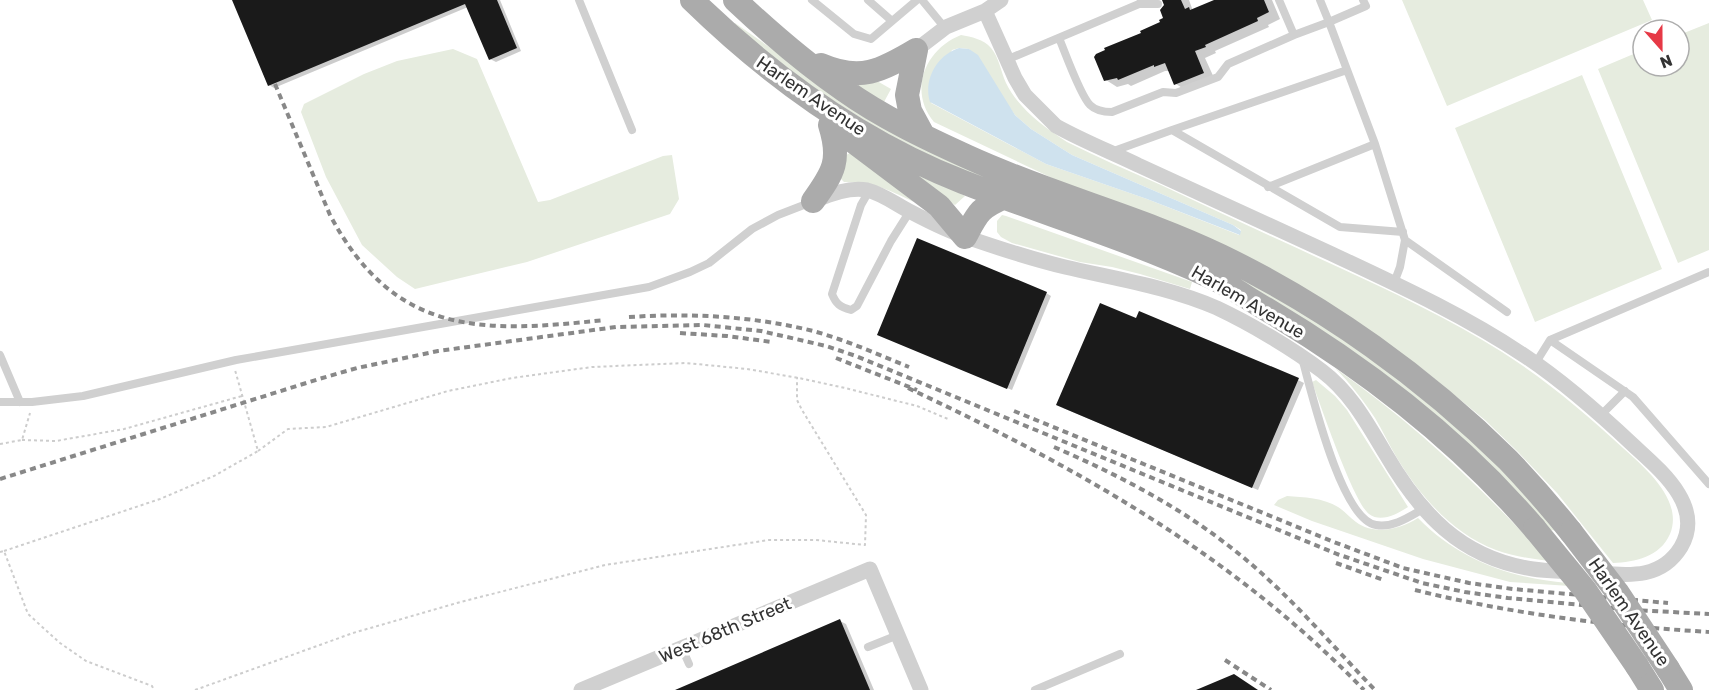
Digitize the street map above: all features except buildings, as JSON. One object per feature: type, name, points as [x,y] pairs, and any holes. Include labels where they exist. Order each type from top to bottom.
[{"type":"main road","name":"Harlem Avenue","points":[[692,0],[749,53],[804,96],[866,134],[961,181],[1127,242],[1212,277],[1291,324],[1379,385],[1421,418],[1487,477],[1535,529],[1585,590],[1652,690]]},
{"type":"main road","name":"Harlem Avenue","points":[[735,0],[844,91],[923,135],[1018,178],[1221,256],[1307,303],[1396,365],[1474,428],[1534,487],[1617,592],[1681,690]]},
{"type":"main road","points":[[802,57],[845,74],[859,74],[881,69],[916,50]]},
{"type":"main road","points":[[916,50],[907,95],[910,111],[923,135]]},
{"type":"main road","points":[[804,96],[830,125],[939,206],[965,237],[978,212],[988,204],[1005,197]]},
{"type":"main road","points":[[813,201],[828,180],[835,158],[836,145],[830,125]]},
{"type":"street","points":[[916,50],[945,28],[985,11],[1001,0]]},
{"type":"street","points":[[813,201],[849,190],[869,191],[884,196],[965,237],[1044,261],[1125,278],[1195,300],[1236,318],[1302,357],[1337,384],[1353,402],[1397,473],[1423,509],[1448,533],[1489,557],[1533,569],[1631,576],[1646,574],[1658,569],[1676,554],[1682,544],[1686,527],[1686,507],[1679,493],[1601,415],[1535,364],[1476,326],[1394,283],[1056,126],[1025,95],[1006,60],[985,11]]},
{"type":"street","name":"West 68th Street","points":[[581,690],[870,569],[898,634]]},
{"type":"street","points":[[898,634],[921,690]]},
{"type":"lane","points":[[579,0],[632,130]]},
{"type":"lane","points":[[812,0],[854,34],[871,39],[917,0]]},
{"type":"lane","points":[[868,0],[892,21]]},
{"type":"lane","points":[[922,0],[945,28]]},
{"type":"lane","points":[[1279,0],[1294,35]]},
{"type":"lane","points":[[1320,0],[1376,144],[1404,236],[1400,267],[1394,283]]},
{"type":"lane","points":[[1059,38],[1086,100],[1096,110],[1112,112],[1163,92],[1176,93],[1218,77],[1228,64],[1366,6],[1363,0]]},
{"type":"lane","points":[[1006,60],[1140,2],[1158,4]]},
{"type":"lane","points":[[1111,152],[1347,70]]},
{"type":"lane","points":[[1172,130],[1340,227],[1404,236],[1508,312]]},
{"type":"lane","points":[[1268,187],[1376,144]]},
{"type":"lane","points":[[869,191],[861,205],[832,294],[835,303],[842,308],[851,310],[857,306],[891,241],[910,211]]},
{"type":"lane","points":[[0,402],[32,402],[83,396],[232,361],[649,287],[709,263],[752,229],[778,215],[813,201]]},
{"type":"lane","points":[[1535,364],[1550,340],[1709,272]]},
{"type":"lane","points":[[1550,340],[1633,397],[1709,484]]},
{"type":"lane","points":[[0,355],[20,402]]},
{"type":"lane","points":[[1302,357],[1328,451],[1358,514],[1375,526],[1397,523],[1423,509]]},
{"type":"lane","points":[[1601,415],[1625,391]]},
{"type":"lane","points":[[868,647],[898,634]]},
{"type":"lane","points":[[682,648],[689,664]]},
{"type":"lane","points":[[1035,690],[1120,654]]},
{"type":"lane","points":[[1058,680],[1062,690]]},
{"type":"path","points":[[232,361],[258,451]]},
{"type":"path","points":[[0,552],[160,500],[214,476],[258,451],[288,429],[326,427],[448,391],[592,367],[686,363],[747,369],[797,377],[917,406],[948,419]]},
{"type":"path","points":[[195,690],[353,633],[457,603],[605,565],[769,540],[816,540],[865,545],[866,515],[797,400],[797,377]]},
{"type":"path","points":[[0,444],[22,440],[56,441],[124,429],[242,396]]},
{"type":"path","points":[[22,440],[32,402]]},
{"type":"path","points":[[4,551],[28,614],[60,644],[86,661],[152,686],[154,690]]},
{"type":"shaded area","points":[[1402,0],[1643,0],[1651,18],[1631,18],[1631,29],[1447,106]]},
{"type":"shaded area","points":[[735,23],[795,65],[1224,267],[1356,345],[1475,442],[1560,531],[1550,530],[1337,342],[957,170],[880,130],[807,84],[733,25]]},
{"type":"shaded area","points":[[1709,23],[1709,250],[1678,263],[1598,69],[1631,55],[1631,78],[1691,78],[1691,30]]},
{"type":"shaded area","points":[[961,35],[985,42],[994,52],[1006,83],[1017,101],[1067,142],[1401,297],[1462,328],[1550,385],[1632,456],[1660,485],[1672,509],[1673,521],[1666,542],[1646,557],[1613,563],[1557,493],[1518,452],[1485,420],[1420,367],[1050,177],[934,122],[926,110],[922,97],[924,72],[938,50],[948,41]],"holes":[[[969,49],[1015,115],[1031,129],[1072,155],[1233,225],[1241,230],[1239,235],[1147,199],[1046,164],[931,103],[952,50]]]},
{"type":"shaded area","points":[[453,49],[477,59],[538,202],[550,200],[663,156],[672,155],[679,199],[670,214],[527,262],[415,289],[397,277],[362,245],[326,177],[301,112],[304,104],[364,74],[397,61]]},
{"type":"shaded area","points":[[1582,75],[1662,269],[1535,322],[1455,128]]},
{"type":"shaded area","points":[[877,81],[891,89],[884,102],[857,87],[859,83]]},
{"type":"shaded area","points":[[852,152],[914,202],[880,187],[844,182],[840,178],[846,155]]},
{"type":"shaded area","points":[[896,159],[965,196],[955,205]]},
{"type":"shaded area","points":[[1002,215],[1192,282],[1190,289],[1140,274],[1080,262],[1012,243],[997,232],[997,221]]},
{"type":"shaded area","points":[[1335,368],[1393,412],[1448,459],[1549,561],[1496,550],[1480,543],[1452,524],[1416,486],[1370,411]]},
{"type":"shaded area","points":[[1316,380],[1347,410],[1408,507],[1394,515],[1379,518],[1369,514],[1362,506],[1346,473],[1312,382]]},
{"type":"shaded area","points":[[1287,496],[1332,504],[1356,522],[1371,529],[1395,528],[1418,518],[1434,533],[1468,556],[1525,577],[1567,583],[1570,586],[1510,582],[1423,559],[1312,521],[1274,505],[1278,500]]},
{"type":"water","points":[[959,48],[969,49],[978,55],[1015,115],[1031,129],[1072,155],[1233,225],[1241,231],[1240,235],[1147,199],[1046,164],[930,102],[928,85],[934,69],[944,56]]},
{"type":"railway","points":[[275,84],[330,215],[355,255],[383,285],[413,305],[446,318],[481,325],[519,326],[605,320]]},
{"type":"railway","points":[[629,317],[675,315],[768,322],[813,331],[909,367]]},
{"type":"railway","points":[[0,479],[357,368],[438,351],[616,327],[703,325],[761,331],[826,346],[856,356],[1337,554],[1422,583],[1508,598],[1634,610],[1709,614]]},
{"type":"railway","points":[[680,333],[772,342]]},
{"type":"railway","points":[[836,358],[917,390]]},
{"type":"railway","points":[[908,388],[1032,450],[1150,518],[1207,556],[1261,597],[1313,641],[1364,690]]},
{"type":"railway","points":[[1014,411],[1403,568],[1469,583],[1513,589],[1668,603]]},
{"type":"railway","points":[[1054,447],[1142,490],[1185,515],[1225,543],[1246,559],[1284,595],[1375,690]]},
{"type":"railway","points":[[1336,563],[1384,580]]},
{"type":"railway","points":[[1415,590],[1488,606],[1561,618],[1709,632]]},
{"type":"railway","points":[[1225,660],[1271,690]]}]
